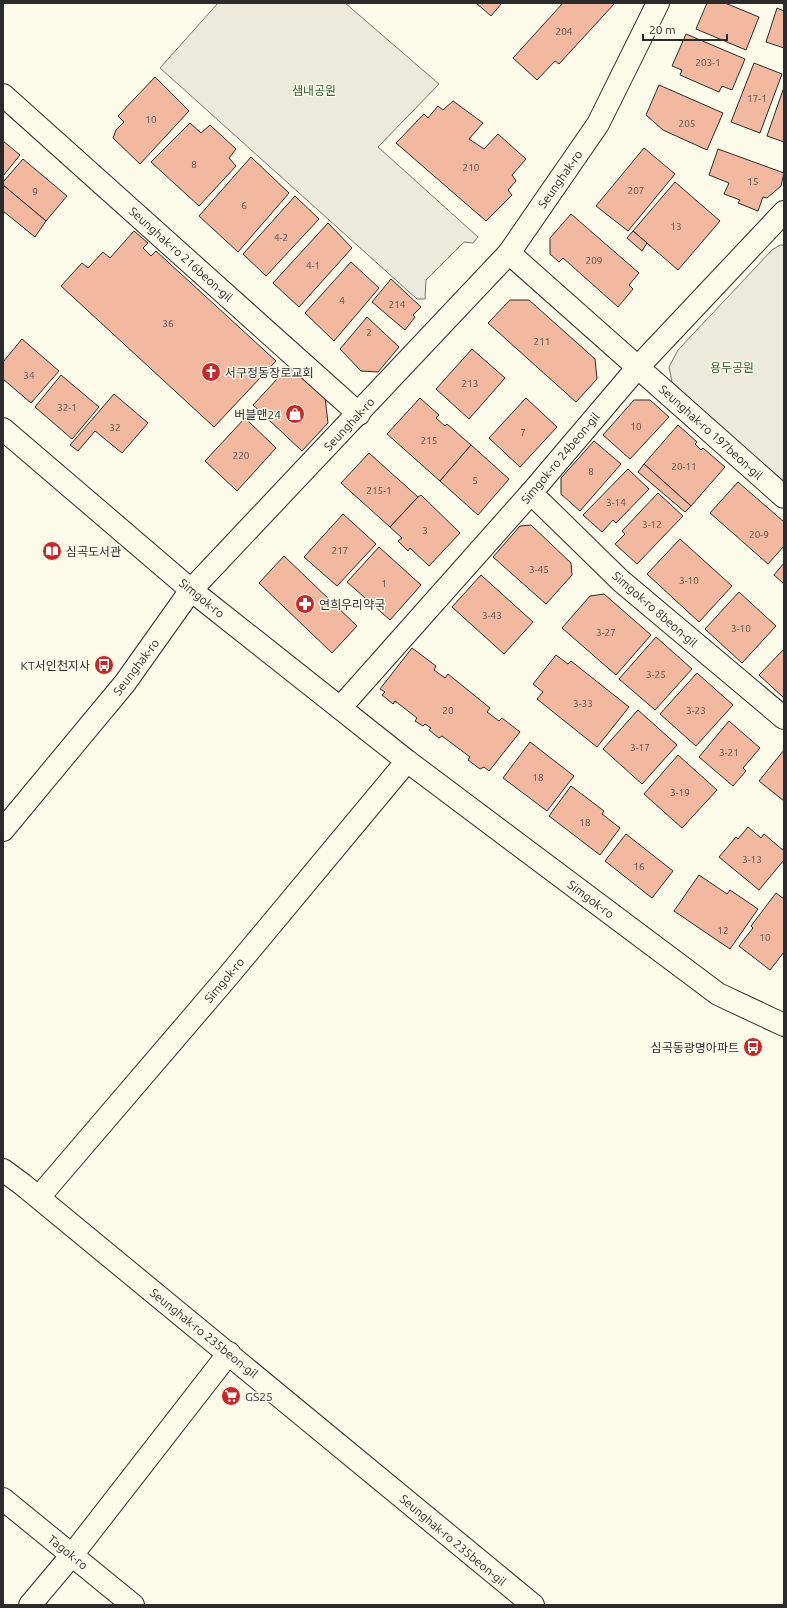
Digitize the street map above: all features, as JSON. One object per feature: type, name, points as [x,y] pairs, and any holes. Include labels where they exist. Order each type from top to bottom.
[{"type":"street","name":"Seunghak-ro","points":[[5,824],[125,683],[191,590],[359,414],[509,253],[598,124],[658,3]]},
{"type":"street","name":"Seunghak-ro 216beon-gil","points":[[3,95],[359,414]]},
{"type":"street","name":"Simgok-ro 24beon-gil","points":[[340,708],[531,493],[638,367],[784,212]]},
{"type":"street","name":"Seunghak-ro 197beon-gil","points":[[509,253],[784,497]]},
{"type":"street","name":"Simgok-ro","points":[[3,429],[191,590],[407,761],[718,994],[784,1024]]},
{"type":"street","name":"Simgok-ro 8beon-gil","points":[[531,493],[621,581],[784,718]]},
{"type":"street","name":"Simgok-ro","points":[[38,1197],[229,975],[407,761]]},
{"type":"street","name":"Seunghak-ro 235beon-gil","points":[[3,1170],[229,1353],[532,1605]]},
{"type":"street","points":[[30,1605],[72,1555],[229,1353]]},
{"type":"street","name":"Tagok-ro","points":[[3,1499],[133,1605]]},
{"type":"green space","name":"샘내공원","points":[[218,3],[345,3],[439,84],[378,147],[478,237],[473,243],[464,242],[426,280],[425,299],[417,299],[160,68]]},
{"type":"green space","name":"용두공원","points":[[780,245],[784,245],[784,484],[672,382],[669,367],[678,350],[772,250]]},
{"type":"building","points":[[476,3],[502,3],[491,16]]},
{"type":"building","points":[[563,3],[615,3],[559,64],[555,61],[537,80],[513,58]]},
{"type":"building","points":[[707,3],[725,3],[759,17],[746,50],[696,29]]},
{"type":"building","points":[[777,8],[784,11],[784,48],[766,42]]},
{"type":"building","points":[[686,34],[745,59],[732,90],[722,86],[719,92],[680,75],[682,70],[672,66]]},
{"type":"building","points":[[754,63],[782,74],[760,133],[731,122]]},
{"type":"building","points":[[155,77],[189,111],[140,164],[113,138],[116,130],[124,122],[118,116]]},
{"type":"building","points":[[659,85],[723,113],[707,150],[663,130],[646,115]]},
{"type":"building","points":[[784,87],[784,142],[767,136]]},
{"type":"building","points":[[453,101],[483,123],[469,139],[484,149],[498,134],[526,159],[512,175],[516,181],[508,190],[512,195],[486,221],[396,143],[424,114],[428,118],[438,106],[443,110]]},
{"type":"building","points":[[190,123],[201,133],[210,125],[236,149],[229,158],[236,166],[199,206],[151,162]]},
{"type":"building","points":[[3,141],[20,155],[3,176]]},
{"type":"building","points":[[644,148],[675,174],[628,231],[596,206]]},
{"type":"building","points":[[718,149],[784,173],[781,186],[767,198],[763,197],[758,211],[738,203],[740,200],[724,194],[729,183],[709,175]]},
{"type":"building","points":[[251,157],[289,193],[238,252],[199,216]]},
{"type":"building","points":[[23,159],[67,196],[46,221],[3,185],[3,182]]},
{"type":"building","points":[[675,182],[720,221],[678,270],[633,231]]},
{"type":"building","points":[[3,185],[46,221],[35,237],[3,211]]},
{"type":"building","points":[[295,196],[319,219],[266,276],[243,254]]},
{"type":"building","points":[[571,214],[639,273],[629,285],[633,289],[618,307],[563,258],[559,262],[550,254],[550,238]]},
{"type":"building","points":[[328,223],[352,248],[299,307],[273,283]]},
{"type":"building","points":[[134,231],[148,243],[143,248],[151,256],[156,251],[276,361],[214,427],[61,286],[82,263],[88,268],[103,252],[110,258]]},
{"type":"building","points":[[633,231],[647,243],[642,251],[627,238]]},
{"type":"building","points":[[351,262],[379,288],[334,341],[305,313]]},
{"type":"building","points":[[391,279],[421,307],[413,315],[415,317],[405,330],[372,302]]},
{"type":"building","points":[[510,300],[529,300],[595,359],[597,379],[576,402],[488,323]]},
{"type":"building","points":[[367,317],[399,347],[378,372],[361,371],[340,349]]},
{"type":"building","points":[[22,339],[59,371],[31,403],[3,379],[3,362]]},
{"type":"building","points":[[472,349],[505,378],[469,419],[436,389]]},
{"type":"building","name":"버블맨24","points":[[290,365],[325,397],[328,423],[302,451],[253,405]]},
{"type":"building","points":[[61,375],[99,407],[72,439],[35,407]]},
{"type":"building","points":[[114,394],[148,423],[122,453],[95,431],[78,451],[70,445]]},
{"type":"building","points":[[420,398],[439,415],[436,418],[445,426],[447,424],[471,445],[440,481],[387,434]]},
{"type":"building","points":[[526,398],[557,427],[520,467],[489,438]]},
{"type":"building","points":[[634,400],[650,400],[669,417],[630,459],[603,435]]},
{"type":"building","points":[[245,418],[276,448],[237,491],[205,461]]},
{"type":"building","points":[[678,425],[697,442],[695,444],[701,450],[703,448],[725,467],[691,506],[644,464]]},
{"type":"building","points":[[594,441],[621,464],[580,511],[561,494],[561,478]]},
{"type":"building","points":[[471,445],[509,479],[478,515],[440,481]]},
{"type":"building","points":[[369,453],[418,497],[390,527],[341,483]]},
{"type":"building","points":[[644,464],[691,506],[685,512],[638,472]]},
{"type":"building","points":[[628,469],[649,489],[616,523],[613,520],[602,532],[583,515]]},
{"type":"building","points":[[738,482],[784,522],[784,546],[768,564],[710,513]]},
{"type":"building","points":[[658,493],[683,516],[637,564],[615,544],[625,534],[622,531]]},
{"type":"building","points":[[421,495],[460,533],[429,566],[410,548],[408,551],[398,541],[402,538],[390,527]]},
{"type":"building","points":[[343,514],[376,544],[337,586],[304,557]]},
{"type":"building","points":[[531,525],[571,563],[572,575],[546,604],[493,557],[520,526]]},
{"type":"building","points":[[680,539],[732,586],[699,622],[647,574]]},
{"type":"building","points":[[379,547],[421,585],[390,620],[347,582]]},
{"type":"building","points":[[284,556],[357,626],[332,653],[259,583]]},
{"type":"building","points":[[784,563],[784,584],[774,575]]},
{"type":"building","points":[[481,575],[533,622],[504,654],[452,607]]},
{"type":"building","points":[[739,592],[776,626],[742,663],[705,629]]},
{"type":"building","points":[[604,594],[651,635],[616,675],[562,628],[590,596]]},
{"type":"building","points":[[656,637],[692,669],[655,710],[619,679]]},
{"type":"building","points":[[412,648],[436,666],[434,670],[445,678],[448,674],[490,708],[487,712],[499,721],[502,718],[520,732],[489,771],[484,767],[480,769],[468,760],[470,757],[442,736],[439,738],[429,730],[431,728],[425,724],[423,726],[415,721],[417,718],[395,701],[393,704],[382,695],[385,692],[380,689]]},
{"type":"building","points":[[784,649],[784,698],[759,675]]},
{"type":"building","points":[[556,655],[568,664],[571,661],[629,707],[597,747],[537,699],[543,692],[533,684]]},
{"type":"building","points":[[697,673],[733,705],[696,746],[660,714]]},
{"type":"building","points":[[638,710],[677,745],[642,784],[603,749]]},
{"type":"building","points":[[729,721],[760,748],[743,768],[746,771],[733,786],[699,757]]},
{"type":"building","points":[[530,742],[574,776],[547,811],[503,778]]},
{"type":"building","points":[[784,750],[784,801],[759,781]]},
{"type":"building","points":[[678,755],[717,790],[682,828],[644,794]]},
{"type":"building","points":[[571,786],[604,811],[602,814],[620,828],[600,855],[549,816]]},
{"type":"building","points":[[748,827],[761,838],[764,834],[784,851],[784,860],[759,890],[719,857],[736,837],[738,839]]},
{"type":"building","points":[[626,834],[673,871],[652,898],[605,861]]},
{"type":"building","points":[[699,875],[727,894],[730,890],[758,909],[730,949],[674,911]]},
{"type":"building","points":[[776,893],[784,899],[784,952],[770,970],[739,946],[753,928],[751,926]]},
{"type":"place","name":"서구정동장로교회","points":[[211,372]]},
{"type":"place","name":"버블맨24","points":[[295,414]]},
{"type":"place","name":"심곡도서관","points":[[52,551]]},
{"type":"place","name":"연희우리약국","points":[[305,604]]},
{"type":"place","name":"KT서인천지사","points":[[104,665]]},
{"type":"place","name":"심곡동광명아파트","points":[[753,1047]]},
{"type":"place","name":"GS25","points":[[231,1396]]}]
